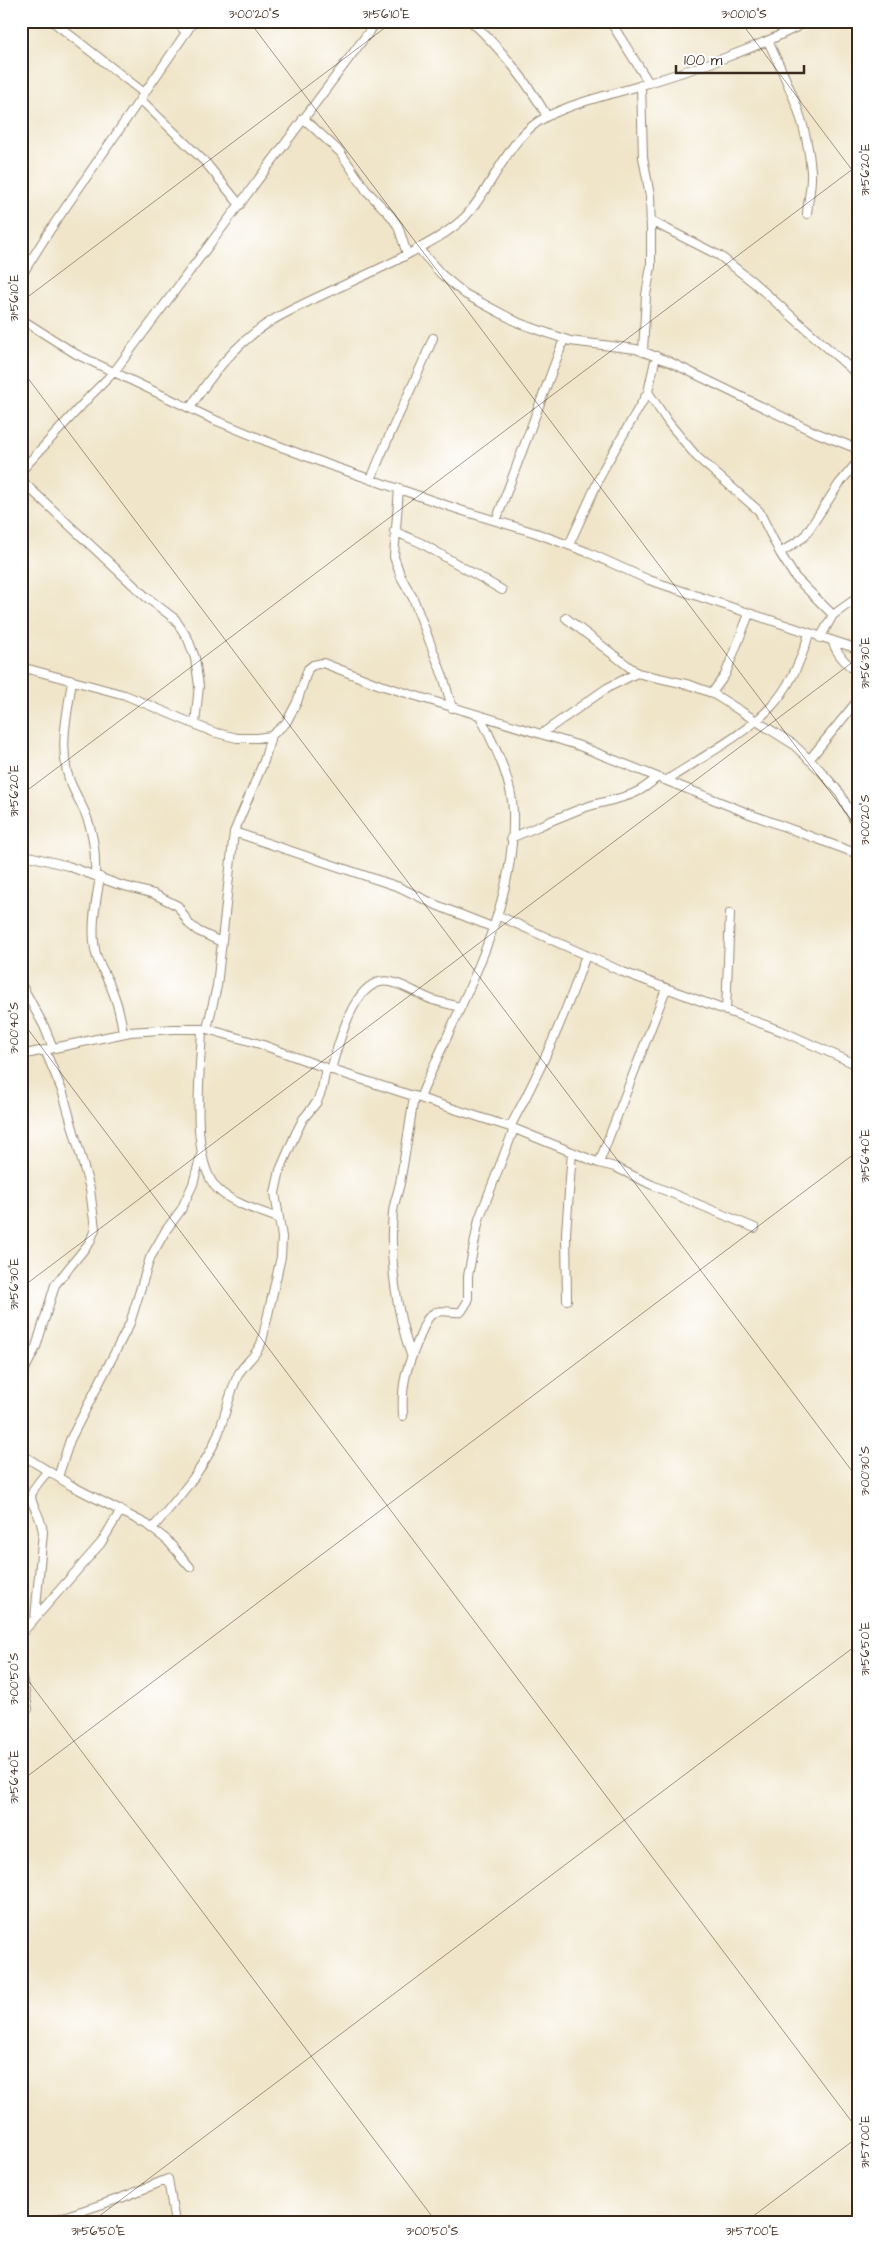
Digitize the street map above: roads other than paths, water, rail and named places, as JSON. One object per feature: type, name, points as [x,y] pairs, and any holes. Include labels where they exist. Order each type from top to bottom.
[{"type":"street","points":[[52,21],[142,96],[206,163],[240,205]]},
{"type":"street","points":[[177,21],[186,33]]},
{"type":"street","points":[[21,276],[194,21]]},
{"type":"street","points":[[21,471],[114,372],[377,21]]},
{"type":"street","points":[[471,21],[498,47],[520,73],[547,116]]},
{"type":"street","points":[[610,21],[649,83]]},
{"type":"street","points":[[190,408],[226,358],[259,330],[278,317],[418,248],[448,231],[463,218],[503,165],[522,134],[547,116],[744,52],[808,21]]},
{"type":"street","points":[[768,41],[796,98],[802,117],[811,173],[807,214]]},
{"type":"street","points":[[641,85],[642,157],[650,196],[651,220],[651,266],[646,295],[643,352]]},
{"type":"street","points":[[303,118],[340,152],[366,190],[398,226],[406,254]]},
{"type":"street","points":[[651,220],[720,256],[753,282],[858,376]]},
{"type":"street","points":[[418,248],[441,274],[465,294],[519,324],[564,339],[602,346],[636,348],[704,378],[812,431],[858,449]]},
{"type":"street","points":[[21,319],[76,354],[190,408],[266,441],[371,480],[568,545],[649,580],[833,643],[858,649]]},
{"type":"street","points":[[371,480],[433,338]]},
{"type":"street","points":[[496,521],[564,339]]},
{"type":"street","points":[[568,545],[604,468],[648,392],[656,356]]},
{"type":"street","points":[[648,392],[668,422],[697,457],[759,511],[780,553],[796,577],[832,615]]},
{"type":"street","points":[[780,553],[804,537],[839,484],[858,461]]},
{"type":"street","points":[[21,480],[145,596],[175,619],[188,639],[195,658],[200,686],[195,724]]},
{"type":"street","points":[[399,488],[394,531],[394,557],[420,614],[452,708]]},
{"type":"street","points":[[394,531],[421,542],[502,590]]},
{"type":"street","points":[[820,638],[832,615],[858,597]]},
{"type":"street","points":[[712,693],[724,675],[749,614]]},
{"type":"street","points":[[566,618],[637,673],[690,685],[712,693],[792,744],[840,793],[858,828]]},
{"type":"street","points":[[667,780],[756,721],[771,707],[789,683],[800,662],[809,634]]},
{"type":"street","points":[[833,643],[843,660],[858,673]]},
{"type":"street","points":[[278,1218],[258,1211],[221,1192],[214,1184],[201,1155],[198,1129],[205,1029],[217,986],[234,832],[264,761],[271,736],[286,723],[297,702],[308,669],[318,663],[323,663],[348,674],[452,708],[577,745],[858,854]]},
{"type":"street","points":[[21,667],[125,695],[213,732],[237,738],[271,736]]},
{"type":"street","points":[[541,734],[607,688],[637,673]]},
{"type":"street","points":[[72,680],[64,724],[65,758],[68,774],[92,829],[98,876],[94,940],[96,954],[118,1006],[123,1033]]},
{"type":"street","points":[[809,760],[858,700]]},
{"type":"street","points":[[411,1355],[404,1335],[396,1289],[392,1230],[394,1209],[417,1097],[459,1007],[497,915],[502,900],[511,838],[513,810],[502,763],[480,716]]},
{"type":"street","points":[[511,838],[583,808],[632,795],[645,789],[657,777]]},
{"type":"street","points":[[234,832],[399,887],[436,905],[492,927]]},
{"type":"street","points":[[21,854],[68,866],[169,900],[178,906],[189,924],[198,932],[221,942]]},
{"type":"street","points":[[726,1011],[730,913]]},
{"type":"street","points":[[497,915],[666,989],[816,1044],[853,1063]]},
{"type":"street","points":[[403,1416],[403,1384],[411,1355],[426,1321],[432,1313],[437,1311],[454,1313],[461,1312],[466,1307],[471,1255],[479,1218],[512,1128],[570,1002],[586,955]]},
{"type":"street","points":[[152,1529],[202,1465],[217,1438],[238,1375],[244,1365],[259,1351],[275,1291],[281,1257],[282,1237],[275,1193],[280,1170],[303,1119],[317,1102],[328,1068],[355,1001],[368,986],[381,981],[391,982],[434,1000],[459,1007]]},
{"type":"street","points":[[21,984],[44,1026],[90,1189],[95,1229],[90,1242],[56,1285],[36,1347],[21,1377]]},
{"type":"street","points":[[599,1163],[666,989]]},
{"type":"street","points":[[21,1055],[123,1033],[174,1028],[205,1029],[260,1044],[512,1128],[599,1163],[615,1167],[652,1185],[755,1228]]},
{"type":"street","points":[[567,1300],[566,1233],[572,1152]]},
{"type":"street","points":[[58,1477],[70,1440],[130,1323],[150,1258],[166,1230],[181,1210],[194,1184],[201,1155]]},
{"type":"street","points":[[21,1454],[58,1477],[121,1510],[152,1529],[167,1540],[190,1567]]},
{"type":"street","points":[[35,1618],[43,1532],[41,1518],[30,1502],[30,1496],[32,1490],[48,1471]]},
{"type":"street","points":[[21,1634],[101,1543],[121,1510]]},
{"type":"street","points":[[21,1672],[28,1709]]},
{"type":"street","points":[[46,2223],[121,2198],[168,2179],[175,2223]]}]
